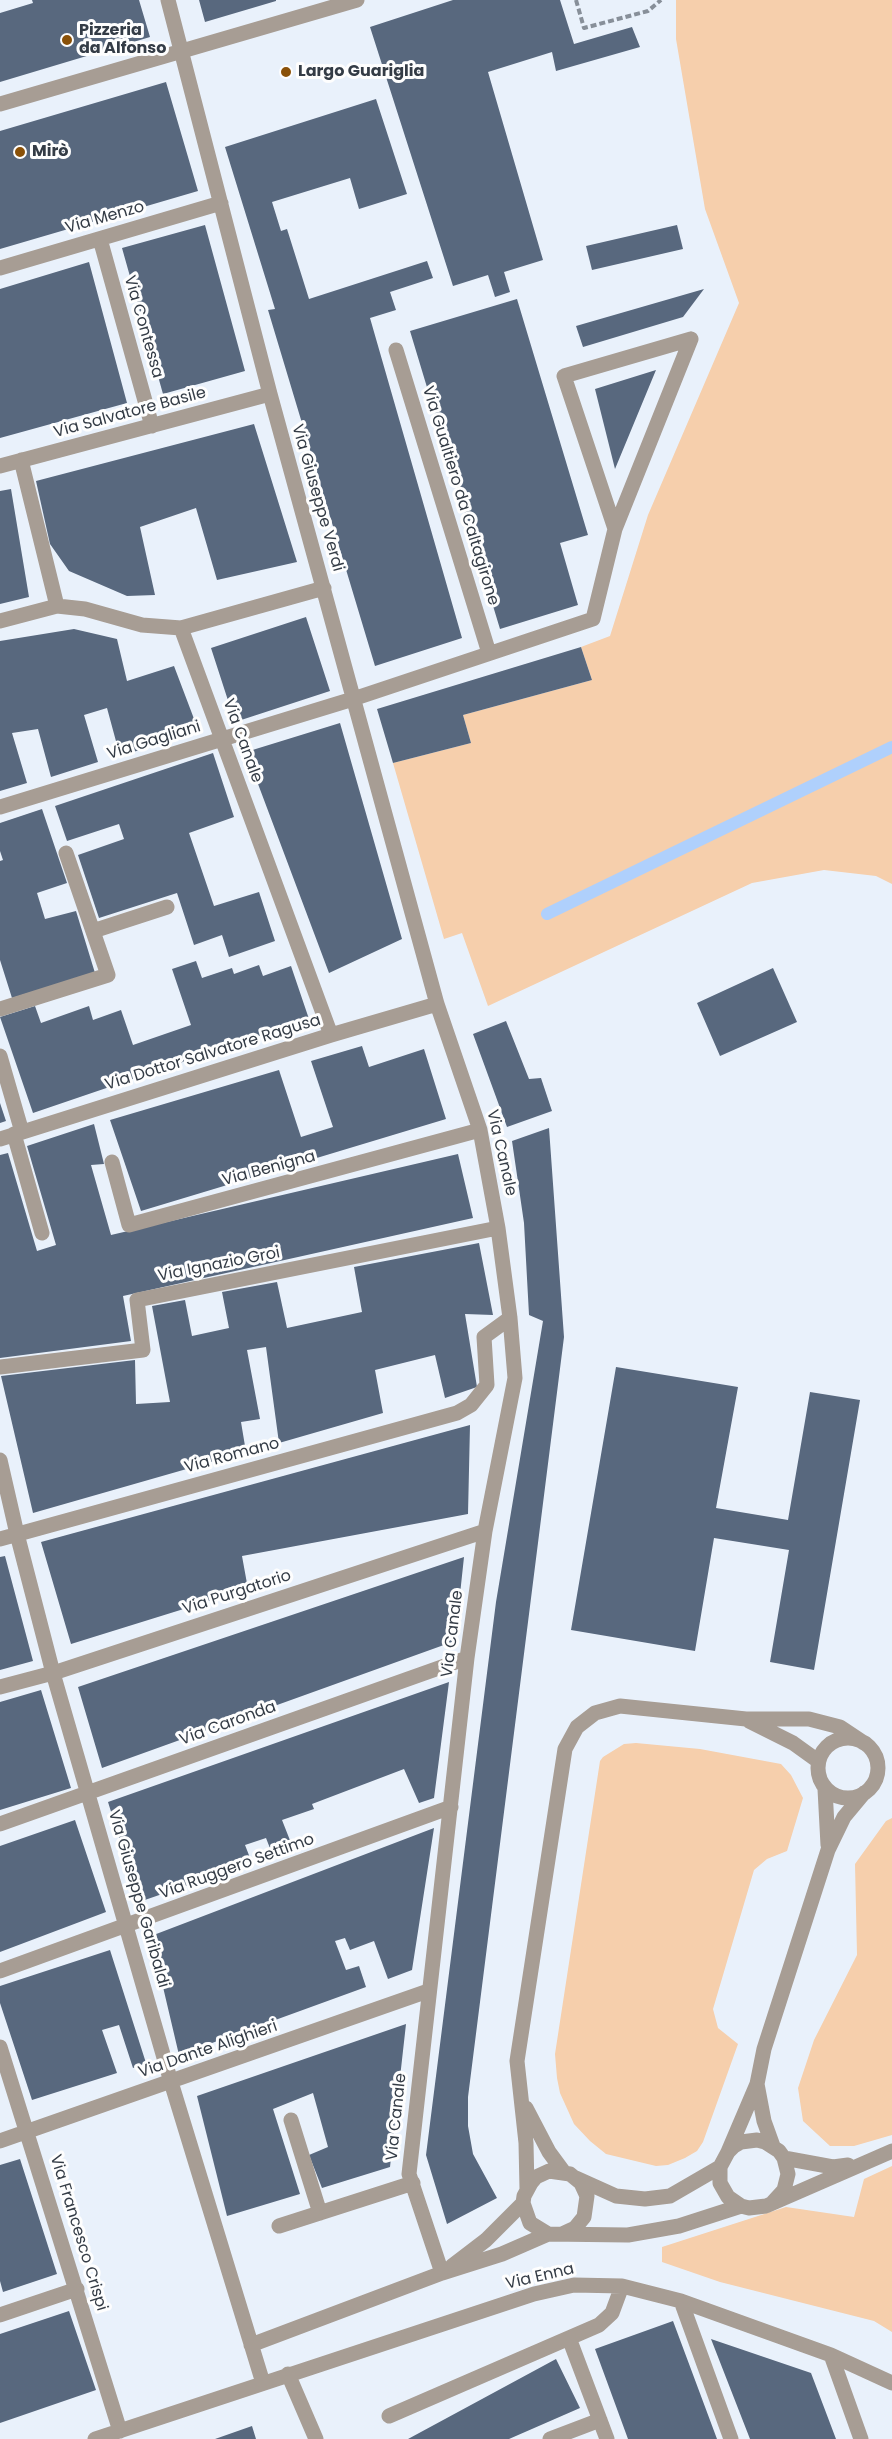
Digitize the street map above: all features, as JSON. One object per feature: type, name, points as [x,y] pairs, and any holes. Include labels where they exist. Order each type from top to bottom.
[{"type":"street","name":"Via Giuseppe Verdi","points":[[168,0],[270,394],[437,1005]]},
{"type":"street","points":[[0,104],[357,0]]},
{"type":"street","name":"Via Menzo","points":[[0,268],[221,204]]},
{"type":"street","name":"Via Contessa","points":[[100,239],[152,426]]},
{"type":"street","points":[[691,339],[653,434],[615,529],[564,376],[691,339]]},
{"type":"street","name":"Via Gualtiero da Caltagirone","points":[[396,350],[489,653]]},
{"type":"street","name":"Via Salvatore Basile","points":[[0,466],[270,394]]},
{"type":"street","points":[[21,460],[57,606]]},
{"type":"street","name":"Via Gagliani","points":[[0,807],[353,699],[593,619],[615,529]]},
{"type":"street","points":[[0,621],[57,606],[85,609],[142,625],[181,628],[324,588]]},
{"type":"street","name":"Via Canale","points":[[181,628],[332,1035]]},
{"type":"street","points":[[0,1009],[108,975],[66,853]]},
{"type":"street","points":[[93,931],[167,907]]},
{"type":"street","name":"Via Canale","points":[[437,1005],[480,1130],[498,1227],[515,1378],[485,1531],[467,1658],[409,2174],[442,2273]]},
{"type":"street","name":"Via Dottor Salvatore Ragusa","points":[[12,1135],[332,1035],[437,1005]]},
{"type":"street","points":[[0,1056],[12,1135],[42,1233]]},
{"type":"street","name":"Via Benigna","points":[[112,1162],[129,1225],[480,1130]]},
{"type":"street","name":"Via Ignazio Groi","points":[[0,1367],[143,1350],[137,1300],[498,1227]]},
{"type":"street","name":"Via Romano","points":[[0,1539],[457,1413],[471,1405],[487,1384],[484,1337],[510,1318]]},
{"type":"street","name":"Via Giuseppe Garibaldi","points":[[0,1460],[16,1534],[53,1673],[128,1926],[171,2082],[263,2383]]},
{"type":"street","name":"Via Purgatorio","points":[[0,1688],[53,1673],[485,1531]]},
{"type":"street","name":"Via Caronda","points":[[0,1824],[467,1658]]},
{"type":"street","points":[[741,2206],[723,2191],[720,2183],[720,2167],[745,2118],[758,2084],[764,2049],[828,1850],[844,1817],[872,1786],[878,1768],[876,1759],[864,1743],[840,1727],[809,1719],[746,1719],[620,1706],[595,1713],[577,1727],[565,1749],[517,2061],[526,2143],[526,2217],[530,2223],[555,2234],[628,2235],[679,2226],[741,2206],[758,2208],[892,2151]]},
{"type":"street","points":[[746,1719],[793,1743],[818,1761]]},
{"type":"street","points":[[864,1743],[846,1738],[837,1740],[828,1745],[818,1761],[820,1780],[832,1794],[848,1798],[864,1793]]},
{"type":"street","points":[[825,1788],[828,1850]]},
{"type":"street","name":"Via Ruggero Settimo","points":[[0,1971],[451,1807]]},
{"type":"street","name":"Via Dante Alighieri","points":[[0,2141],[428,1992]]},
{"type":"street","name":"Via Francesco Crispi","points":[[0,2047],[120,2431]]},
{"type":"street","points":[[758,2084],[764,2121],[773,2146]]},
{"type":"street","points":[[251,2345],[442,2273],[575,2228],[585,2217],[587,2196],[536,2129],[519,2095]]},
{"type":"street","points":[[291,2120],[320,2213]]},
{"type":"street","points":[[728,2152],[741,2142],[749,2140],[765,2142],[773,2146],[784,2158],[788,2174],[787,2182],[779,2197],[773,2202]]},
{"type":"street","points":[[784,2158],[833,2167],[860,2164]]},
{"type":"street","points":[[442,2273],[486,2240],[525,2196],[536,2177],[542,2174],[569,2175],[616,2196],[645,2199],[670,2196],[720,2167]]},
{"type":"street","points":[[279,2226],[413,2183]]},
{"type":"street","name":"Via Enna","points":[[94,2439],[534,2294],[574,2285],[622,2286],[681,2301],[831,2355],[892,2384]]},
{"type":"street","points":[[389,2416],[599,2325],[612,2313],[622,2286]]},
{"type":"street","points":[[0,2315],[77,2289]]},
{"type":"street","points":[[681,2301],[731,2439]]},
{"type":"street","points":[[569,2338],[607,2439]]},
{"type":"street","points":[[831,2355],[861,2439]]},
{"type":"street","points":[[288,2374],[316,2439]]},
{"type":"street","points":[[550,2439],[600,2420]]},
{"type":"path","points":[[576,0],[584,28],[648,11],[661,0]]},
{"type":"shaded area","points":[[676,0],[892,0],[892,884],[876,876],[824,870],[752,883],[488,1006],[462,933],[444,939],[393,763],[471,743],[463,715],[592,680],[581,647],[610,636],[648,515],[739,303],[705,209],[676,39]]},
{"type":"shaded area","points":[[624,1744],[700,1749],[781,1764],[791,1775],[803,1798],[787,1851],[767,1859],[754,1870],[713,2009],[718,2028],[738,2044],[703,2142],[697,2151],[685,2158],[668,2165],[656,2166],[606,2154],[574,2124],[560,2093],[555,2054],[600,1761]]},
{"type":"shaded area","points":[[892,1818],[892,2135],[854,2146],[830,2146],[803,2121],[798,2088],[814,2040],[857,1955],[855,1864],[886,1821]]},
{"type":"shaded area","points":[[892,2166],[892,2332],[874,2321],[720,2282],[662,2262],[662,2247],[786,2207],[854,2217],[864,2179]]},
{"type":"building","points":[[32,0],[139,0],[150,37],[0,82],[0,13],[33,3]]},
{"type":"building","points":[[199,0],[276,0],[276,1],[205,22]]},
{"type":"building","points":[[453,0],[560,0],[574,44],[632,27],[640,47],[556,71],[552,52],[488,72],[543,260],[504,272],[510,292],[495,297],[488,275],[453,286],[370,27]]},
{"type":"building","points":[[166,82],[198,191],[0,249],[0,131]]},
{"type":"building","points":[[376,99],[407,194],[359,209],[350,178],[272,202],[281,231],[287,229],[309,299],[427,261],[433,278],[390,292],[396,310],[370,318],[462,638],[375,666],[268,310],[275,309],[225,147]]},
{"type":"building","points":[[205,225],[245,371],[163,394],[122,248]]},
{"type":"building","points":[[677,225],[683,249],[592,270],[586,246]]},
{"type":"building","points":[[89,262],[127,403],[0,438],[0,289]]},
{"type":"building","points":[[704,289],[683,317],[583,347],[576,326]]},
{"type":"building","points":[[517,299],[588,535],[560,543],[578,605],[500,629],[410,331]]},
{"type":"building","points":[[656,370],[615,469],[595,389]]},
{"type":"building","points":[[254,424],[297,562],[217,580],[196,508],[140,527],[155,595],[127,596],[69,571],[50,544],[36,481]]},
{"type":"building","points":[[11,489],[29,597],[0,604],[0,491]]},
{"type":"building","points":[[306,617],[330,691],[235,722],[211,648]]},
{"type":"building","points":[[74,629],[117,639],[127,681],[174,666],[199,732],[120,756],[107,708],[84,715],[98,762],[51,777],[38,729],[12,733],[27,783],[0,791],[0,641]]},
{"type":"building","points":[[581,647],[592,680],[463,715],[471,743],[393,763],[377,709]]},
{"type":"building","points":[[340,723],[402,939],[329,973],[246,752]]},
{"type":"building","points":[[213,753],[234,817],[189,833],[214,906],[259,892],[275,941],[229,957],[222,935],[194,945],[177,893],[99,918],[78,855],[124,839],[119,824],[67,841],[55,806]]},
{"type":"building","points":[[42,809],[67,883],[37,893],[45,919],[76,911],[95,973],[12,998],[0,960],[0,861],[3,860],[0,851],[0,823]]},
{"type":"building","points":[[196,961],[202,978],[232,968],[234,974],[259,965],[263,976],[291,966],[309,1019],[33,1113],[0,1017],[35,1006],[41,1023],[89,1006],[93,1020],[121,1010],[133,1045],[191,1025],[172,969]]},
{"type":"building","points":[[773,968],[797,1022],[720,1056],[697,1003]]},
{"type":"building","points":[[506,1021],[529,1079],[541,1078],[552,1111],[507,1127],[473,1034]]},
{"type":"building","points":[[362,1046],[369,1067],[424,1049],[446,1119],[141,1211],[110,1120],[279,1070],[301,1137],[333,1127],[311,1061]]},
{"type":"building","points":[[0,1103],[6,1121],[0,1123]]},
{"type":"building","points":[[94,1124],[104,1164],[91,1165],[111,1235],[458,1154],[473,1218],[123,1296],[131,1341],[0,1358],[0,1155],[8,1153],[37,1251],[56,1245],[27,1146]]},
{"type":"building","points":[[549,1128],[564,1337],[468,2097],[468,2126],[473,2154],[497,2198],[447,2224],[426,2155],[496,1602],[543,1321],[529,1315],[524,1223],[512,1141]]},
{"type":"building","points":[[479,1243],[493,1315],[465,1314],[477,1387],[445,1398],[435,1355],[375,1370],[383,1413],[279,1443],[266,1347],[247,1350],[260,1419],[241,1422],[246,1452],[33,1513],[1,1376],[135,1360],[136,1404],[170,1402],[152,1306],[185,1300],[192,1336],[229,1328],[222,1292],[277,1282],[287,1328],[362,1312],[354,1267]]},
{"type":"building","points":[[616,1367],[738,1387],[716,1508],[788,1520],[810,1392],[860,1400],[814,1670],[770,1662],[789,1550],[714,1538],[695,1651],[571,1630]]},
{"type":"building","points":[[470,1425],[468,1514],[242,1556],[248,1589],[71,1644],[41,1542]]},
{"type":"building","points":[[5,1556],[33,1661],[0,1670],[0,1557]]},
{"type":"building","points":[[464,1557],[455,1641],[102,1768],[78,1687]]},
{"type":"building","points":[[449,1682],[434,1798],[419,1803],[404,1769],[312,1804],[314,1809],[282,1820],[293,1848],[273,1856],[266,1838],[245,1845],[252,1863],[139,1902],[108,1802]]},
{"type":"building","points":[[41,1690],[71,1788],[0,1810],[0,1702]]},
{"type":"building","points":[[75,1820],[106,1912],[0,1952],[0,1846]]},
{"type":"building","points":[[434,1828],[412,1970],[388,1979],[374,1941],[350,1950],[345,1938],[335,1941],[346,1970],[359,1966],[366,1987],[179,2055],[151,1936]]},
{"type":"building","points":[[110,1950],[146,2063],[133,2068],[119,2025],[102,2030],[117,2073],[32,2100],[0,2003],[0,1986]]},
{"type":"building","points":[[406,2024],[390,2167],[322,2188],[309,2155],[328,2147],[313,2093],[273,2109],[300,2194],[227,2216],[197,2096]]},
{"type":"building","points":[[20,2159],[57,2274],[3,2292],[0,2281],[0,2165]]},
{"type":"building","points":[[69,2311],[96,2390],[0,2423],[0,2334]]},
{"type":"building","points":[[673,2321],[717,2439],[628,2439],[595,2349]]},
{"type":"building","points":[[711,2339],[811,2373],[836,2439],[750,2439]]},
{"type":"building","points":[[556,2359],[580,2408],[509,2439],[408,2439]]},
{"type":"building","points":[[252,2426],[256,2439],[215,2439]]},
{"type":"waterway","points":[[547,914],[892,747]]},
{"type":"place","name":"Pizzeria da Alfonso","points":[[67,40]]},
{"type":"place","name":"Largo Guariglia","points":[[286,72]]},
{"type":"place","name":"Mirò","points":[[20,152]]}]
